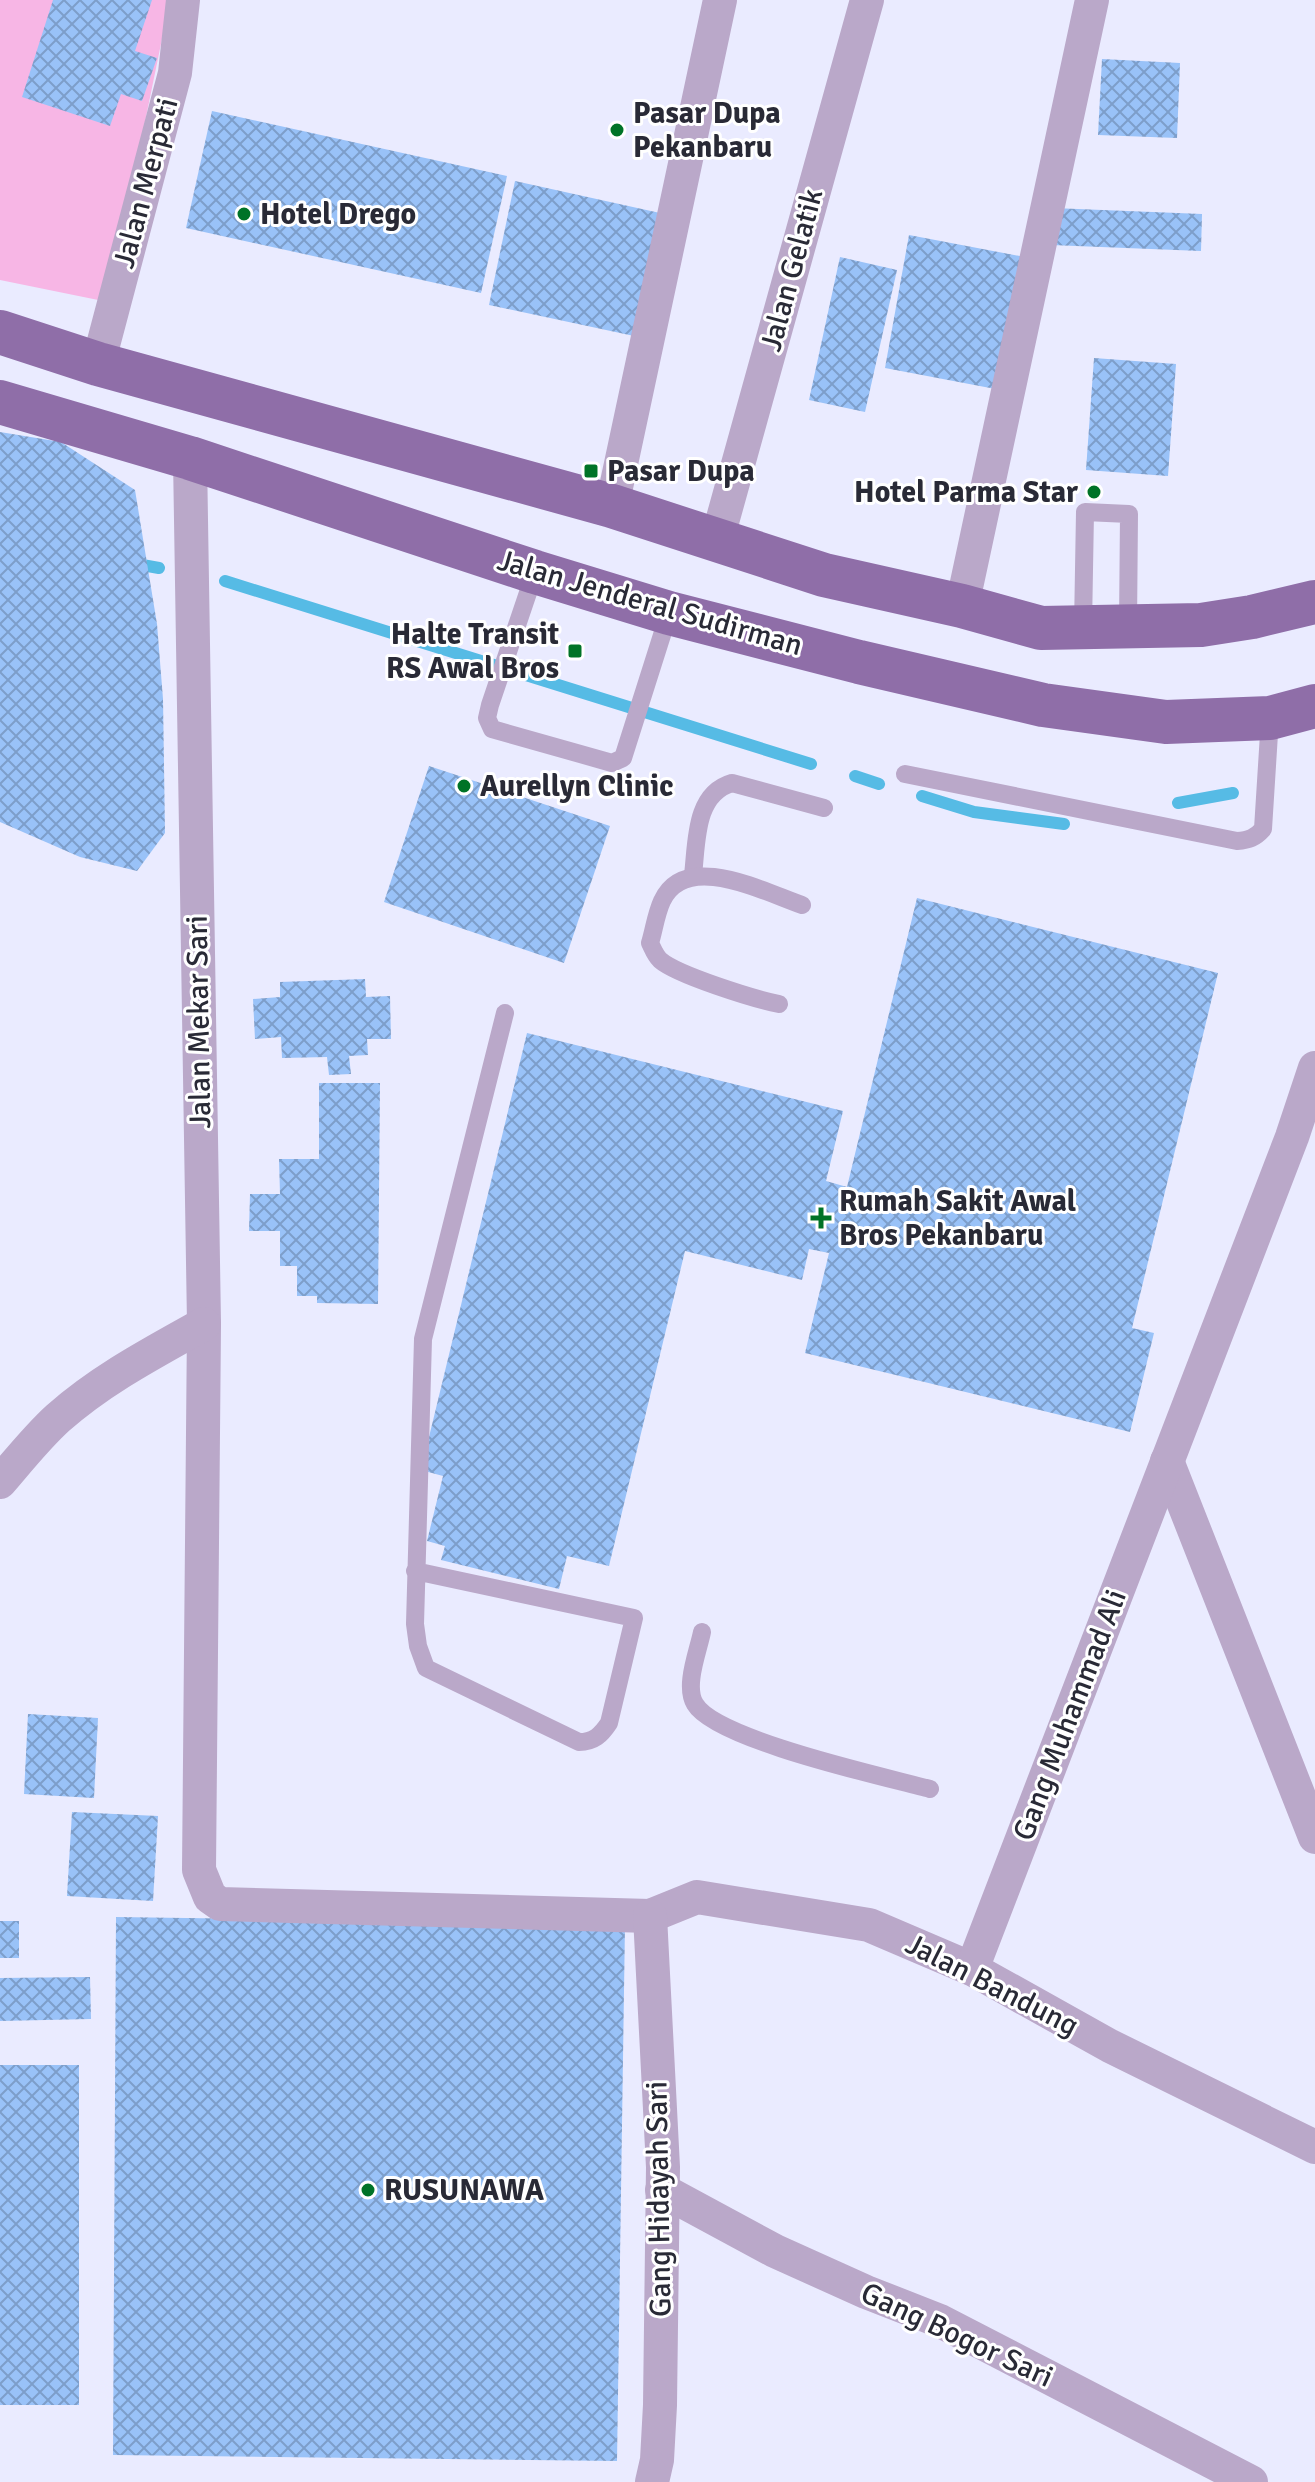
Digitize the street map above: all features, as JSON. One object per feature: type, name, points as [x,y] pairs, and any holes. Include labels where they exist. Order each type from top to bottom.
[{"type":"main road","points":[[0,332],[98,364],[612,506],[824,575],[962,606],[1041,628],[1201,625],[1315,602]]},
{"type":"main road","name":"Jalan Jenderal Sudirman","points":[[0,402],[190,458],[669,613],[1043,705],[1166,722],[1270,718],[1315,706]]},
{"type":"main road","points":[[1252,617],[1292,631],[1315,634]]},
{"type":"street","name":"Jalan Merpati","points":[[98,364],[175,73],[183,0]]},
{"type":"street","points":[[612,506],[720,0]]},
{"type":"street","name":"Jalan Gelatik","points":[[717,540],[867,0]]},
{"type":"street","points":[[962,606],[1092,0]]},
{"type":"street","name":"Jalan Mekar Sari","points":[[190,458],[204,1324],[199,1870],[210,1897],[220,1904],[650,1916]]},
{"type":"street","name":"Gang Muhammad Ali","points":[[972,1969],[1292,1137],[1315,1068]]},
{"type":"street","points":[[0,1482],[57,1419],[83,1398],[143,1358],[204,1324]]},
{"type":"street","points":[[1167,1461],[1315,1837]]},
{"type":"street","name":"Jalan Bandung","points":[[650,1916],[697,1897],[869,1925],[972,1969],[1110,2046],[1315,2147]]},
{"type":"street","name":"Gang Hidayah Sari","points":[[650,1916],[662,2190],[660,2405],[657,2460],[652,2482]]},
{"type":"street","name":"Gang Bogor Sari","points":[[662,2190],[775,2251],[940,2321],[1251,2482]]},
{"type":"lane","points":[[1083,627],[1085,512],[1129,514],[1128,626]]},
{"type":"lane","points":[[535,572],[487,718],[492,729],[612,763],[623,758],[669,613]]},
{"type":"lane","points":[[905,774],[1237,841],[1247,840],[1256,837],[1263,829],[1270,718]]},
{"type":"lane","points":[[693,875],[703,808],[721,786],[732,783],[824,808]]},
{"type":"lane","points":[[779,1004],[748,997],[673,969],[658,958],[650,943],[662,901],[679,881],[693,875],[728,879],[802,905]]},
{"type":"lane","points":[[415,1571],[634,1618],[609,1723],[602,1733],[593,1740],[579,1742],[426,1668],[418,1646],[415,1624],[415,1571],[423,1339],[505,1013]]},
{"type":"lane","points":[[702,1632],[691,1689],[694,1703],[703,1714],[773,1747],[930,1789]]},
{"type":"shaded area","points":[[0,0],[170,0],[108,302],[0,280]]},
{"type":"building","points":[[53,0],[152,0],[135,51],[157,58],[142,101],[121,94],[110,126],[22,97]]},
{"type":"building","points":[[1102,59],[1180,63],[1177,138],[1098,135]]},
{"type":"building","points":[[212,111],[507,176],[481,293],[186,228]]},
{"type":"building","points":[[515,181],[660,213],[634,336],[489,305]]},
{"type":"building","points":[[1053,208],[1202,214],[1201,251],[1051,245]]},
{"type":"building","points":[[909,235],[1030,258],[1006,391],[885,368]]},
{"type":"building","points":[[840,257],[897,270],[865,412],[809,400]]},
{"type":"building","points":[[1094,358],[1176,364],[1168,476],[1086,470]]},
{"type":"building","points":[[0,432],[61,442],[135,490],[157,624],[163,699],[165,833],[137,871],[80,857],[0,822]]},
{"type":"building","points":[[429,766],[610,826],[564,963],[384,902]]},
{"type":"building","name":"Rumah Sakit Awal Bros Pekanbaru","points":[[917,898],[1218,973],[1132,1328],[1154,1333],[1130,1432],[805,1353],[829,1253],[809,1249],[802,1280],[685,1251],[609,1566],[567,1556],[559,1589],[441,1560],[445,1546],[427,1541],[443,1476],[421,1470],[527,1033],[843,1111],[826,1181],[847,1187]]},
{"type":"building","points":[[365,979],[366,997],[390,996],[391,1039],[367,1039],[368,1055],[349,1056],[351,1074],[329,1075],[327,1057],[282,1058],[281,1037],[255,1039],[253,999],[280,997],[280,982]]},
{"type":"building","points":[[319,1083],[380,1083],[378,1304],[317,1303],[317,1296],[297,1296],[297,1266],[280,1266],[280,1231],[249,1231],[250,1194],[280,1194],[279,1159],[319,1159]]},
{"type":"building","points":[[28,1714],[98,1718],[94,1798],[24,1794]]},
{"type":"building","points":[[72,1812],[158,1816],[153,1901],[67,1896]]},
{"type":"building","name":"RUSUNAWA","points":[[116,1917],[625,1924],[617,2461],[113,2455]]},
{"type":"building","points":[[0,1921],[19,1921],[19,1958],[0,1958]]},
{"type":"building","points":[[90,1977],[91,2019],[0,2021],[0,1978]]},
{"type":"building","points":[[0,2065],[79,2065],[79,2405],[0,2405]]},
{"type":"waterway","points":[[131,563],[159,568]]},
{"type":"waterway","points":[[225,581],[811,764]]},
{"type":"waterway","points":[[855,776],[879,784]]},
{"type":"waterway","points":[[1178,803],[1233,793]]},
{"type":"waterway","points":[[922,796],[974,812],[1064,824]]},
{"type":"place","name":"Pasar Dupa Pekanbaru","points":[[617,130]]},
{"type":"place","name":"Hotel Drego","points":[[244,214]]},
{"type":"place","name":"Pasar Dupa","points":[[591,471]]},
{"type":"place","name":"Hotel Parma Star","points":[[1094,492]]},
{"type":"place","name":"Halte Transit RS Awal Bros","points":[[575,651]]},
{"type":"place","name":"Aurellyn Clinic","points":[[464,786]]},
{"type":"place","name":"Rumah Sakit Awal Bros Pekanbaru","points":[[821,1218]]},
{"type":"place","name":"RUSUNAWA","points":[[368,2190]]}]
